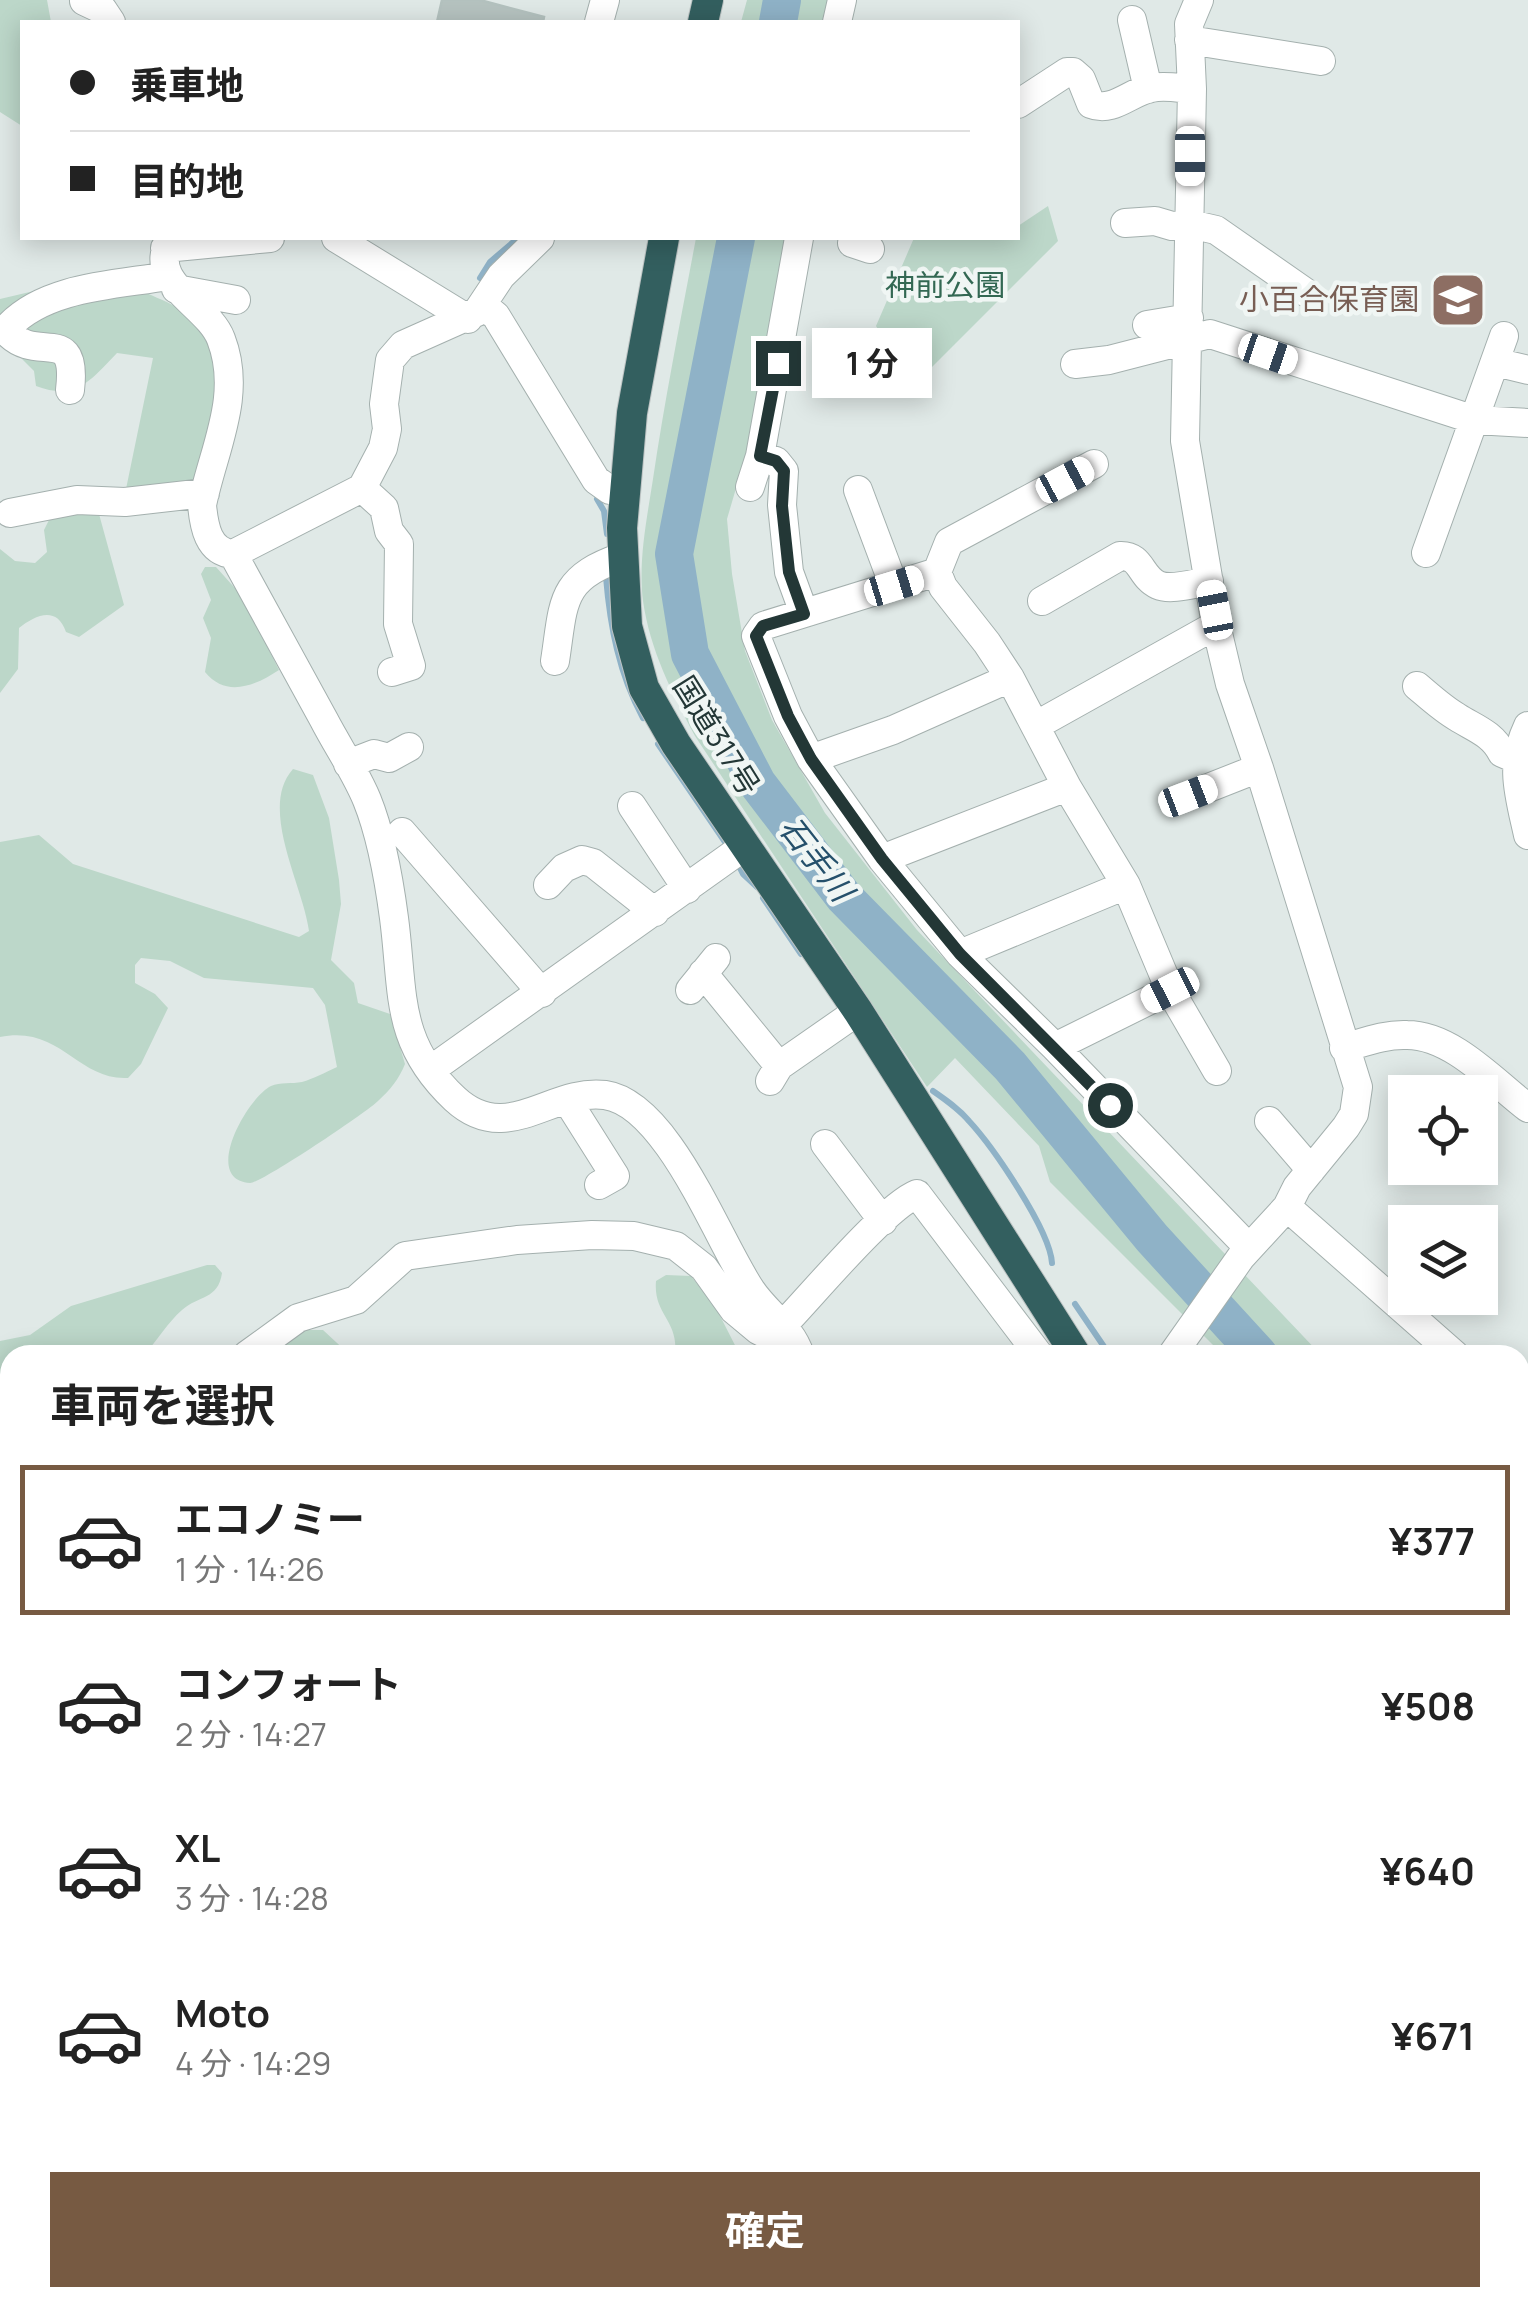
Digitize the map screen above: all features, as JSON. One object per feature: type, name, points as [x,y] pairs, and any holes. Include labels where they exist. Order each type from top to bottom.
[{"type":"highway","name":"国道317号","points":[[664,240],[632,413],[622,556],[627,626],[644,688],[676,744],[858,1011],[1070,1345]]},
{"type":"street","points":[[84,0],[103,10],[110,20]]},
{"type":"street","points":[[1179,1344],[1245,1252],[1287,1207],[1297,1186],[1346,1127],[1358,1102],[1358,1087],[1260,768],[1230,684],[1216,626],[1185,440],[1192,89],[1189,24],[1199,0]]},
{"type":"street","points":[[1132,20],[1148,89]]},
{"type":"street","points":[[1190,40],[1321,61]]},
{"type":"street","points":[[1020,103],[1066,72],[1081,78],[1091,104],[1099,108],[1148,89],[1192,89]]},
{"type":"street","points":[[1124,223],[1155,221],[1216,230],[1305,292]]},
{"type":"street","points":[[70,390],[71,358],[65,351],[20,343],[8,333],[8,326],[21,314],[54,298],[262,240]]},
{"type":"street","points":[[340,240],[476,312],[496,316],[596,480],[610,490],[625,491]]},
{"type":"street","points":[[170,263],[219,333],[230,364],[229,396],[205,493],[204,523],[210,540],[224,553],[233,554],[362,488],[383,448],[390,360],[403,346],[476,312],[501,276],[538,240]]},
{"type":"street","points":[[750,488],[760,456],[799,240]]},
{"type":"street","points":[[170,263],[236,300]]},
{"type":"street","points":[[1146,325],[1210,334],[1475,420],[1528,422]]},
{"type":"street","points":[[1075,364],[1109,360],[1188,329]]},
{"type":"street","points":[[1426,553],[1499,349],[1528,370]]},
{"type":"street","points":[[760,456],[776,461],[784,471],[782,506],[789,572],[804,614]]},
{"type":"street","points":[[1094,464],[948,542],[938,572],[943,587],[1010,678],[1067,787],[1126,885],[1170,990],[1217,1071]]},
{"type":"street","points":[[362,488],[384,508],[389,530],[400,544],[398,624],[411,666],[392,672]]},
{"type":"street","points":[[858,490],[894,586]]},
{"type":"street","points":[[10,513],[78,500],[126,502],[205,493]]},
{"type":"street","points":[[233,554],[367,800],[395,920],[399,989],[413,1046],[454,1098],[470,1111],[496,1119],[526,1116],[576,1096],[604,1095],[626,1100],[646,1118],[680,1162],[750,1289],[774,1319],[784,1324],[795,1345]]},
{"type":"street","points":[[555,662],[564,598],[575,582],[599,564],[622,556]]},
{"type":"street","points":[[1042,600],[1120,556],[1138,561],[1153,582],[1161,586],[1209,581]]},
{"type":"street","points":[[938,572],[763,626],[756,636],[788,716],[811,759],[882,859],[960,954],[1055,1047],[1245,1252]]},
{"type":"street","points":[[1035,726],[1216,626]]},
{"type":"street","points":[[811,759],[893,730],[1010,678]]},
{"type":"street","points":[[1417,686],[1459,719],[1478,726],[1502,753],[1516,759]]},
{"type":"street","points":[[1528,726],[1516,759],[1528,835]]},
{"type":"street","points":[[348,764],[374,754],[389,758],[409,747]]},
{"type":"street","points":[[1188,796],[1260,768]]},
{"type":"street","points":[[882,859],[1067,787]]},
{"type":"street","points":[[632,806],[686,889]]},
{"type":"street","points":[[402,832],[542,993]]},
{"type":"street","points":[[432,1069],[745,846]]},
{"type":"street","points":[[548,886],[564,868],[582,860],[593,863],[655,912]]},
{"type":"street","points":[[960,954],[1126,885]]},
{"type":"street","points":[[703,974],[775,1074],[858,1011]]},
{"type":"street","points":[[1055,1047],[1170,990]]},
{"type":"street","points":[[1344,1048],[1385,1036],[1409,1034],[1434,1039],[1528,1108]]},
{"type":"street","points":[[566,1100],[615,1176],[599,1185]]},
{"type":"street","points":[[1270,1121],[1311,1170]]},
{"type":"street","points":[[825,1144],[883,1221]]},
{"type":"street","points":[[784,1324],[906,1198],[918,1194],[1032,1345]]},
{"type":"street","points":[[1287,1207],[1443,1345]]},
{"type":"street","points":[[261,1345],[298,1318],[356,1300],[406,1256],[517,1240],[634,1236],[676,1246],[704,1268],[734,1310],[758,1330],[786,1345]]},
{"type":"green space","points":[[0,0],[47,0],[51,20],[20,20],[20,125],[0,112]]},
{"type":"green space","points":[[747,0],[830,0],[825,20],[742,20]]},
{"type":"green space","name":"神前公園","points":[[1048,206],[1058,241],[912,387],[876,326],[913,240],[1020,240],[1020,225]]},
{"type":"green space","points":[[696,240],[785,240],[754,427],[727,519],[745,651],[772,720],[825,813],[917,930],[1311,1345],[1213,1345],[1050,1182],[1039,1146],[955,1058],[927,1087],[695,736],[656,654],[643,601],[646,524]]},
{"type":"green space","points":[[136,288],[178,308],[199,326],[212,346],[219,390],[196,484],[126,489],[153,358],[117,353],[81,386],[50,390],[36,386],[34,371],[0,337],[0,299],[34,291]]},
{"type":"green space","points":[[55,508],[99,514],[124,605],[79,637],[66,632],[51,615],[25,623],[19,628],[18,669],[0,693],[0,549],[15,561],[35,563],[47,552],[44,530]]},
{"type":"green space","points":[[205,567],[216,567],[242,596],[279,670],[241,687],[222,685],[205,672],[211,638],[203,618],[211,600],[201,574]]},
{"type":"green space","points":[[293,769],[313,775],[329,818],[341,904],[331,960],[354,983],[358,1003],[390,1014],[405,1064],[390,1088],[370,1108],[250,1183],[236,1178],[229,1168],[229,1154],[233,1138],[251,1106],[271,1086],[302,1082],[337,1067],[325,1005],[313,988],[204,978],[170,961],[141,958],[135,965],[135,983],[155,994],[168,1008],[141,1064],[128,1078],[95,1071],[39,1039],[21,1035],[0,1037],[0,842],[39,835],[73,864],[299,937],[309,931],[286,847],[280,804],[283,785]]},
{"type":"green space","points":[[207,1265],[215,1265],[222,1273],[216,1288],[182,1310],[152,1345],[0,1345],[0,1341],[30,1335],[71,1306]]},
{"type":"green space","points":[[666,1275],[691,1276],[716,1308],[735,1345],[675,1345],[658,1302],[656,1281]]},
{"type":"green space","points":[[304,1330],[323,1330],[339,1345],[282,1345]]},
{"type":"building","points":[[442,0],[480,0],[544,17],[543,20],[437,20]]},
{"type":"waterway","name":"石手川","points":[[778,20],[782,0]]},
{"type":"waterway","points":[[480,278],[490,262],[516,240]]},
{"type":"waterway","name":"石手川","points":[[736,240],[674,554],[690,654],[757,783],[844,897],[1010,1066],[1152,1238],[1250,1345]]},
{"type":"waterway","points":[[597,499],[604,511],[607,534]]},
{"type":"waterway","points":[[606,577],[617,649],[643,718]]},
{"type":"waterway","points":[[658,744],[725,842]]},
{"type":"waterway","points":[[737,862],[757,887]]},
{"type":"waterway","points":[[763,898],[801,954]]},
{"type":"waterway","points":[[933,1091],[965,1117],[1005,1169],[1042,1231],[1052,1263]]},
{"type":"waterway","points":[[1075,1304],[1103,1345]]},
{"type":"place","name":"小百合保育園","points":[[1458,300]]},
{"type":"route","points":[[778,363],[760,456],[776,461],[784,471],[782,506],[789,572],[804,614],[763,626],[756,636],[788,716],[811,759],[882,859],[960,954],[1110,1105]]}]
